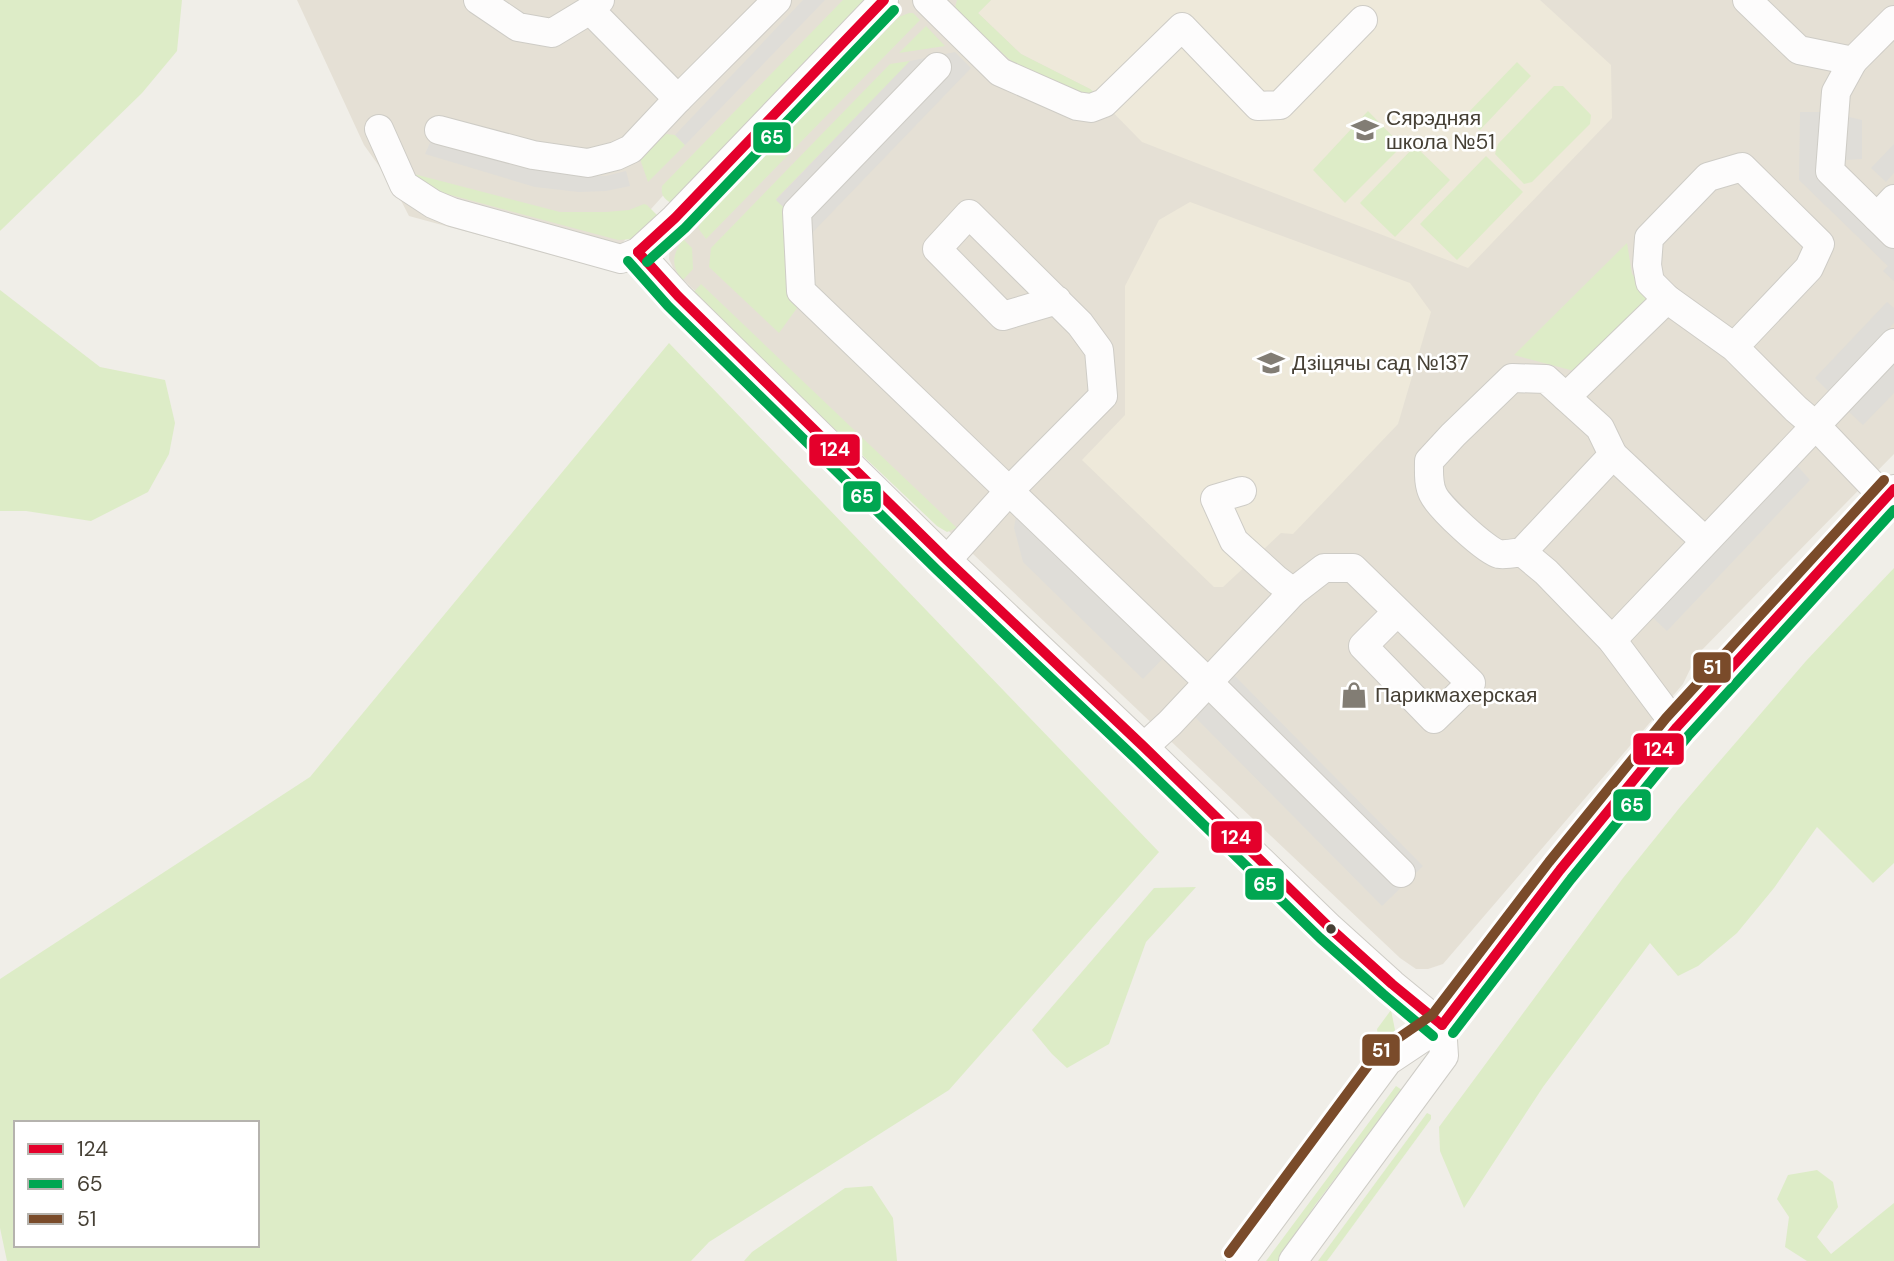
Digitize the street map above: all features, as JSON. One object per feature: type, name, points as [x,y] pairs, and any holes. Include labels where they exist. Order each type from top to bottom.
[{"type":"street","points":[[478,0],[518,27],[552,33],[595,5],[678,99]]},
{"type":"street","points":[[439,130],[533,155],[588,163],[616,156],[631,149],[778,0]]},
{"type":"street","points":[[379,129],[404,185],[433,204],[452,212],[621,259],[638,252],[675,218],[884,0]]},
{"type":"street","points":[[927,0],[1000,72],[1077,106],[1091,108],[1104,103],[1182,27],[1258,106],[1280,105],[1363,20]]},
{"type":"street","points":[[1747,0],[1800,50],[1853,61]]},
{"type":"street","points":[[1888,217],[1830,171],[1836,92],[1853,61],[1894,20]]},
{"type":"street","points":[[937,68],[797,212],[801,291],[1208,682],[1401,873]]},
{"type":"street","points":[[1240,1261],[1388,1061],[1442,1025],[1560,870],[1677,727],[1890,494],[1796,408],[1734,346],[1667,299],[1650,282],[1647,265],[1649,238],[1708,177],[1742,167],[1819,244],[1809,268],[1734,346]]},
{"type":"street","points":[[638,252],[678,296],[947,560],[1350,947],[1442,1025],[1444,1056],[1293,1261]]},
{"type":"street","points":[[1566,397],[1667,299]]},
{"type":"street","points":[[947,560],[1009,491],[1103,396],[1099,350],[1058,300]]},
{"type":"street","points":[[1612,639],[1894,343]]},
{"type":"street","points":[[1613,455],[1522,552],[1498,554],[1472,536],[1433,495],[1429,478],[1429,461],[1512,378],[1546,379],[1600,428],[1613,455],[1705,541]]},
{"type":"street","points":[[1242,491],[1215,499],[1234,541],[1293,592]]},
{"type":"street","points":[[1522,552],[1546,572],[1612,639],[1677,727]]},
{"type":"street","points":[[1144,747],[1170,723],[1293,592],[1324,568],[1353,568],[1397,612]]},
{"type":"shaded area","points":[[297,0],[850,0],[703,151],[634,228],[603,269],[409,216],[394,187],[364,145]]},
{"type":"shaded area","points":[[803,0],[825,0],[685,145],[675,135]]},
{"type":"shaded area","points":[[900,0],[1894,0],[1894,454],[1697,655],[1683,684],[1443,964],[1428,969],[1416,969],[1400,958],[675,272],[669,259],[670,243],[675,233]]},
{"type":"shaded area","name":"Сярэдняя школа №51","points":[[991,0],[1540,0],[1611,65],[1612,118],[1468,268],[1142,142],[1090,89],[1021,54],[978,13]]},
{"type":"shaded area","points":[[955,52],[971,68],[811,234],[776,200],[910,61]]},
{"type":"shaded area","points":[[1800,112],[1821,112],[1820,172],[1894,244],[1894,281],[1883,271],[1888,266],[1799,180]]},
{"type":"shaded area","points":[[1845,116],[1862,120],[1862,159],[1845,160]]},
{"type":"shaded area","points":[[432,138],[583,176],[606,176],[626,171],[630,186],[606,191],[579,192],[535,187],[425,154]]},
{"type":"shaded area","points":[[1894,144],[1894,173],[1886,182],[1871,168]]},
{"type":"shaded area","name":"Дзіцячы сад №137","points":[[1190,202],[1410,283],[1431,312],[1398,424],[1293,534],[1281,533],[1223,587],[1214,587],[1082,460],[1125,415],[1125,286],[1159,220]]},
{"type":"shaded area","points":[[1887,302],[1894,308],[1894,323],[1829,392],[1815,378]]},
{"type":"shaded area","points":[[1894,364],[1894,393],[1863,425],[1848,411]]},
{"type":"shaded area","points":[[1794,462],[1810,480],[1667,631],[1650,615]]},
{"type":"shaded area","points":[[1021,485],[1180,641],[1143,679],[1023,562],[1014,528]]},
{"type":"shaded area","points":[[1231,672],[1423,866],[1382,906],[1190,712]]},
{"type":"green space","points":[[0,0],[182,0],[177,51],[142,93],[0,231]]},
{"type":"green space","points":[[843,0],[870,0],[671,203],[666,200],[662,194],[662,186]]},
{"type":"green space","points":[[957,0],[991,0],[978,13],[1021,54],[1095,93],[1089,98],[1019,68],[959,14],[955,8]]},
{"type":"green space","points":[[913,13],[920,20],[706,239],[698,228],[702,221],[899,17]]},
{"type":"green space","points":[[926,26],[945,46],[899,53]]},
{"type":"green space","points":[[910,61],[776,199],[785,208],[797,308],[779,333],[709,267],[711,248],[890,64]]},
{"type":"green space","points":[[1517,62],[1531,76],[1480,130],[1465,116]]},
{"type":"green space","points":[[1554,86],[1563,86],[1591,115],[1590,124],[1532,182],[1524,184],[1495,154],[1498,144]]},
{"type":"green space","points":[[1368,111],[1402,146],[1345,203],[1313,170]]},
{"type":"green space","points":[[666,134],[675,135],[685,145],[648,182],[640,159]]},
{"type":"green space","points":[[1415,146],[1450,180],[1395,237],[1360,203]]},
{"type":"green space","points":[[1486,156],[1523,192],[1457,260],[1420,224]]},
{"type":"green space","points":[[410,173],[560,212],[629,210],[644,204],[657,215],[633,239],[618,240],[421,187]]},
{"type":"green space","points":[[683,239],[692,248],[693,269],[682,281],[674,260]]},
{"type":"green space","points":[[1627,243],[1632,274],[1654,298],[1578,372],[1514,355]]},
{"type":"green space","points":[[701,284],[957,528],[947,532],[937,526],[692,294]]},
{"type":"green space","points":[[0,290],[100,367],[165,380],[175,423],[169,454],[148,492],[91,521],[26,511],[0,511]]},
{"type":"green space","points":[[669,343],[1159,852],[949,1090],[709,1242],[691,1261],[7,1261],[0,1228],[0,979],[310,777]]},
{"type":"green space","points":[[1894,568],[1894,863],[1873,883],[1817,827],[1774,888],[1737,933],[1698,966],[1678,976],[1650,943],[1543,1087],[1464,1208],[1440,1151],[1439,1127],[1623,878],[1681,806],[1806,661]]},
{"type":"green space","points":[[1196,887],[1146,942],[1109,1044],[1067,1068],[1032,1030],[1154,888]]},
{"type":"green space","points":[[1391,1010],[1395,1030],[1387,1050],[1379,1045],[1377,1029]]},
{"type":"green space","points":[[1367,1060],[1373,1061],[1367,1081],[1323,1123],[1320,1120],[1359,1066]]},
{"type":"green space","points":[[1396,1086],[1402,1090],[1315,1205],[1280,1261],[1266,1261]]},
{"type":"green space","points":[[1427,1113],[1431,1115],[1431,1119],[1327,1261],[1318,1261]]},
{"type":"green space","points":[[1817,1170],[1833,1182],[1838,1207],[1817,1237],[1831,1254],[1894,1203],[1894,1261],[1807,1261],[1785,1247],[1789,1217],[1777,1199],[1788,1175]]},
{"type":"green space","points":[[872,1186],[893,1218],[897,1261],[744,1261],[752,1252],[845,1188]]},
{"type":"transit line","name":"124","points":[[638,252],[675,218],[884,0]]},
{"type":"transit line","name":"65","points":[[647,262],[685,228],[894,10]]},
{"type":"transit line","name":"124","points":[[638,252],[678,296],[947,560],[1330,928],[1442,1025]]},
{"type":"transit line","name":"65","points":[[628,261],[668,306],[937,570],[1320,938],[1433,1036]]},
{"type":"transit line","name":"51","points":[[1229,1253],[1378,1052],[1432,1015],[1549,862],[1666,718],[1884,480]]},
{"type":"transit line","name":"124","points":[[1442,1025],[1560,870],[1677,727],[1894,489]]},
{"type":"transit line","name":"65","points":[[1453,1033],[1571,879],[1688,736],[1894,510]]},
{"type":"place","name":"Сярэдняя школа №51","points":[[1365,130]]},
{"type":"place","name":"Дзіцячы сад №137","points":[[1271,363]]},
{"type":"place","name":"Парикмахерская","points":[[1354,695]]}]
